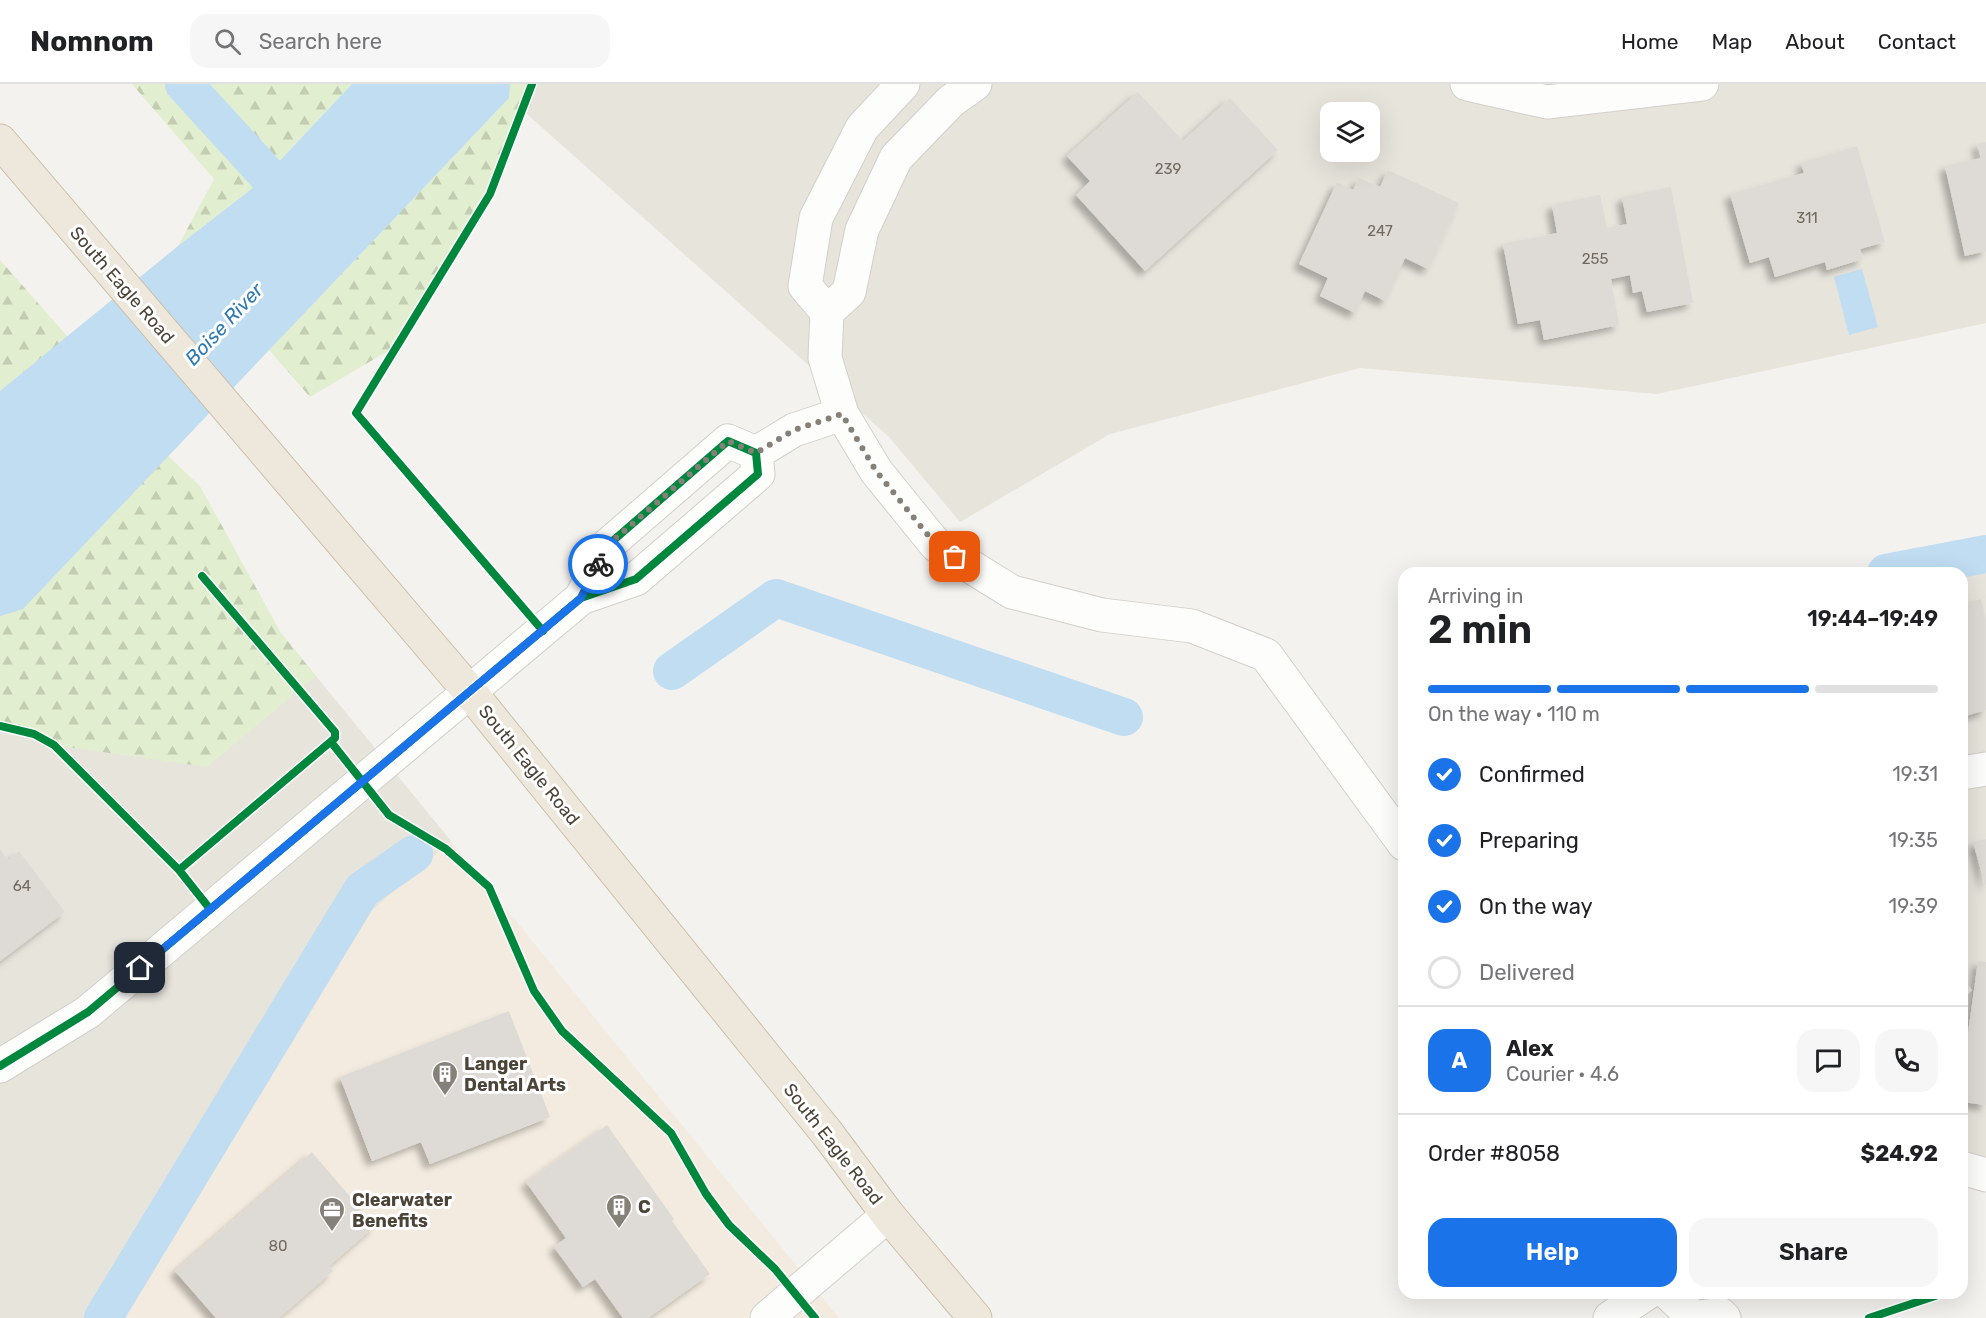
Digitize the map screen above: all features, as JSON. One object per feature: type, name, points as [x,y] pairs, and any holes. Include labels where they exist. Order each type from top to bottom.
[{"type":"highway","name":"South Eagle Road","points":[[0,141],[470,692],[819,1124],[888,1215],[975,1318]]},
{"type":"street","points":[[903,84],[862,128],[816,218],[806,286],[827,312],[825,358],[842,414],[876,471],[936,545],[1012,592],[1102,615],[1192,626],[1266,655],[1398,836]]},
{"type":"street","points":[[1467,84],[1547,102],[1702,84]]},
{"type":"street","points":[[827,312],[849,292],[862,230],[896,158],[951,101],[972,85]]},
{"type":"street","points":[[756,453],[794,430],[842,414]]},
{"type":"street","points":[[581,598],[608,545],[728,441],[756,453]]},
{"type":"street","points":[[0,1066],[88,1011],[581,598],[636,579],[758,474],[756,453]]},
{"type":"street","points":[[1968,772],[1986,769]]},
{"type":"street","points":[[1968,1169],[1986,1175]]},
{"type":"street","points":[[767,1318],[888,1215]]},
{"type":"street","points":[[1610,1318],[1638,1299]]},
{"type":"street","points":[[1674,1299],[1694,1318],[1720,1314],[1724,1318]]},
{"type":"shaded area","points":[[510,84],[1986,84],[1986,323],[1657,394],[1360,368],[1110,434],[960,522],[889,437],[509,98]]},
{"type":"shaded area","points":[[177,506],[451,841],[305,970],[95,1318],[0,1318],[0,612]]},
{"type":"shaded area","points":[[1986,572],[1986,1163],[1968,1178],[1968,575]]},
{"type":"shaded area","points":[[451,841],[839,1318],[95,1318],[305,970]]},
{"type":"green space","points":[[132,84],[352,84],[258,184],[178,246],[214,179]]},
{"type":"green space","points":[[510,84],[532,84],[490,194],[398,345],[310,397],[269,350],[509,98]]},
{"type":"green space","points":[[0,260],[68,337],[0,391]]},
{"type":"green space","points":[[168,456],[200,486],[281,633],[316,676],[207,767],[54,745],[34,734],[0,726],[0,616],[23,609]]},
{"type":"water","name":"Boise River","points":[[352,84],[510,84],[509,98],[23,609],[0,616],[0,391],[258,184]]},
{"type":"water","points":[[1862,269],[1878,327],[1849,335],[1834,277]]},
{"type":"building","points":[[1138,92],[1183,141],[1230,98],[1278,150],[1145,271],[1076,195],[1090,181],[1067,156]]},
{"type":"building","points":[[1986,142],[1986,251],[1965,256],[1945,166],[1981,158],[1977,144]]},
{"type":"building","points":[[1857,146],[1885,242],[1860,249],[1863,259],[1827,270],[1825,262],[1775,277],[1769,257],[1750,263],[1730,194],[1804,173],[1801,163]]},
{"type":"building","points":[[1388,170],[1459,203],[1428,269],[1405,258],[1385,301],[1365,291],[1355,313],[1320,296],[1328,278],[1299,264],[1337,182],[1353,190],[1359,178],[1380,187]]},
{"type":"building","points":[[1671,187],[1693,303],[1647,312],[1642,291],[1633,293],[1630,275],[1611,279],[1619,325],[1544,340],[1540,320],[1518,324],[1503,244],[1557,233],[1552,205],[1600,195],[1607,228],[1627,224],[1622,197]]},
{"type":"building","points":[[1981,599],[1986,618],[1986,710],[1968,715],[1968,602]]},
{"type":"building","points":[[1986,839],[1986,885],[1985,885],[1973,842]]},
{"type":"building","points":[[0,849],[8,860],[19,851],[65,912],[0,961]]},
{"type":"building","points":[[1978,961],[1986,962],[1986,1105],[1968,1103],[1968,1034]]},
{"type":"building","name":"Langer Dental Arts","points":[[509,1011],[550,1117],[430,1164],[421,1142],[372,1161],[340,1077]]},
{"type":"building","name":"Langer Dental Arts","points":[[607,1125],[710,1274],[648,1318],[623,1318],[595,1279],[583,1287],[554,1247],[566,1238],[526,1182]]},
{"type":"building","points":[[312,1152],[375,1226],[329,1266],[333,1271],[279,1318],[216,1318],[175,1271]]},
{"type":"waterway","points":[[184,84],[301,212]]},
{"type":"waterway","points":[[1918,567],[1986,554]]},
{"type":"waterway","points":[[672,671],[776,598],[1124,717]]},
{"type":"waterway","points":[[103,1318],[362,890],[414,854]]},
{"type":"cycle path","points":[[532,84],[490,194],[356,413],[543,631]]},
{"type":"cycle path","points":[[0,1066],[88,1012],[581,598],[636,579],[758,474],[756,453],[728,441],[608,545],[581,598]]},
{"type":"cycle path","points":[[179,870],[335,738],[335,732],[202,576]]},
{"type":"cycle path","points":[[0,726],[34,734],[54,745],[179,870],[210,909]]},
{"type":"cycle path","points":[[331,742],[389,815],[446,849],[489,887],[534,991],[562,1031],[671,1133],[706,1194],[729,1225],[775,1269],[815,1318]]},
{"type":"cycle path","points":[[1869,1318],[1926,1299]]},
{"type":"way so far","points":[[598,564],[608,545],[728,441],[756,453],[794,430],[842,414],[876,471],[936,545],[955,557]]},
{"type":"place","name":"Langer Dental Arts","points":[[445,1097]]},
{"type":"place","name":"C","points":[[619,1230]]},
{"type":"place","name":"Clearwater Benefits","points":[[332,1233]]},
{"type":"route","points":[[140,968],[581,598],[598,564]]}]
